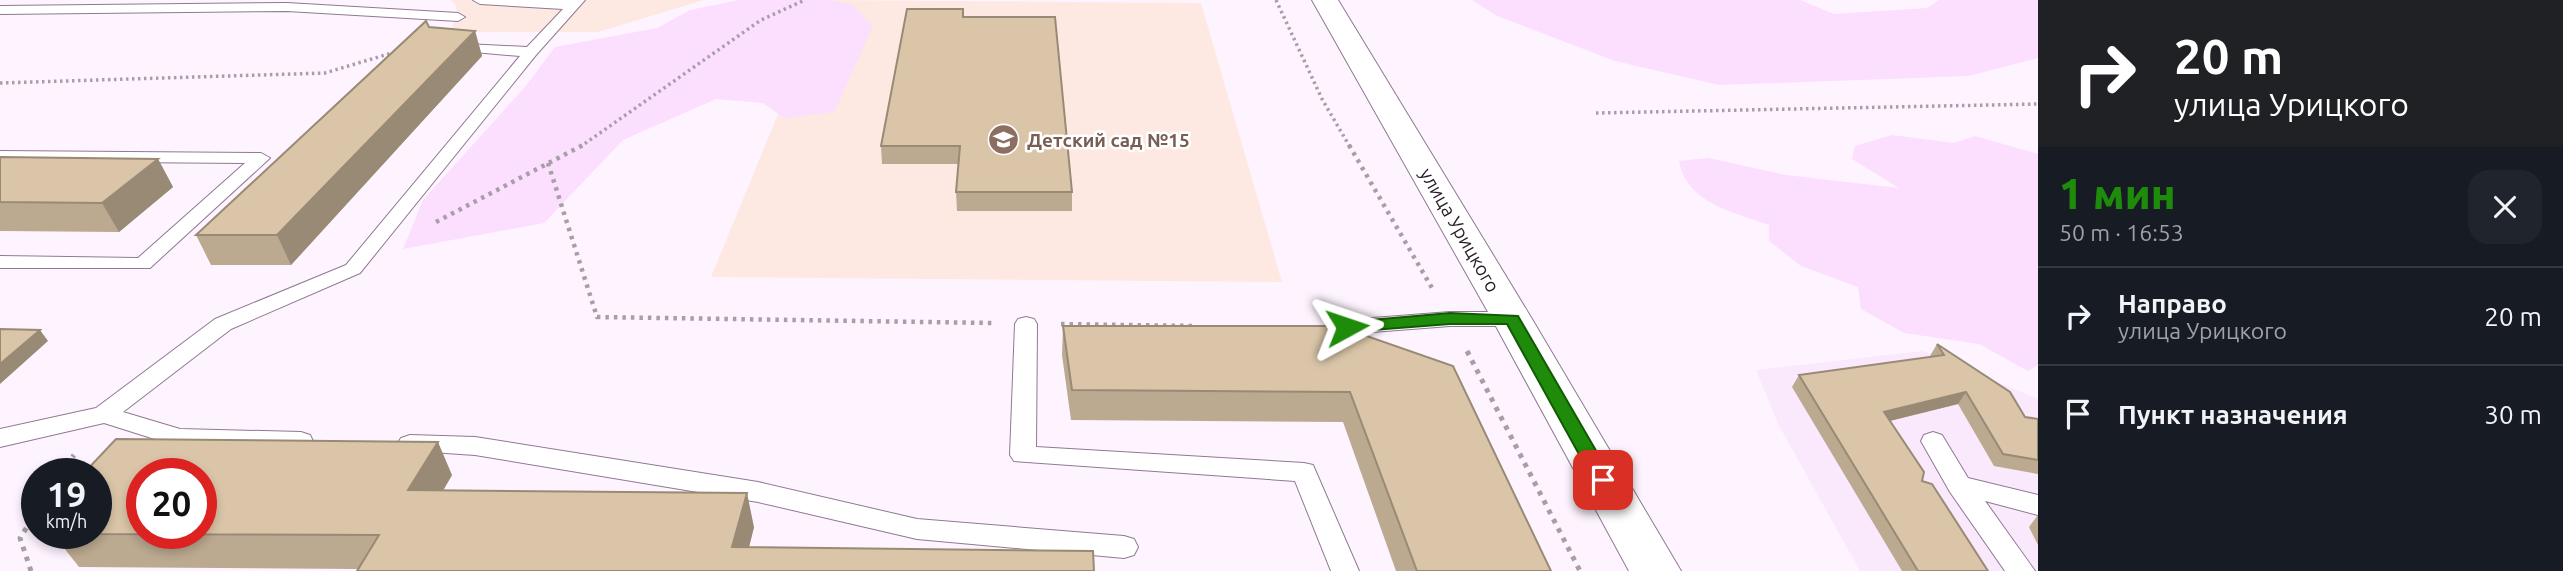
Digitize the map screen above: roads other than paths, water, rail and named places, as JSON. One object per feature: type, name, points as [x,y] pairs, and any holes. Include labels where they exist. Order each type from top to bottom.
[{"type":"street","name":"улица Урицкого","points":[[1325,0],[1512,319],[1655,571]]},
{"type":"lane","points":[[149,10],[165,0]]},
{"type":"lane","points":[[480,0],[575,3]]},
{"type":"lane","points":[[0,439],[103,415],[223,324],[353,269],[531,51],[575,3]]},
{"type":"lane","points":[[0,10],[405,11],[458,17]]},
{"type":"lane","points":[[443,46],[531,51]]},
{"type":"lane","points":[[0,156],[261,158],[143,264],[0,262]]},
{"type":"lane","points":[[1347,327],[1450,318],[1512,319]]},
{"type":"lane","points":[[1026,324],[1023,455],[1304,472],[1345,571]]},
{"type":"lane","points":[[103,415],[180,439],[327,442]]},
{"type":"lane","points":[[1933,441],[1959,485],[2021,571]]},
{"type":"lane","points":[[381,443],[475,446],[758,492],[917,529],[1124,548]]},
{"type":"lane","points":[[1959,485],[2038,505]]},
{"type":"place","name":"Детский сад №15","points":[[1004,140]]}]
